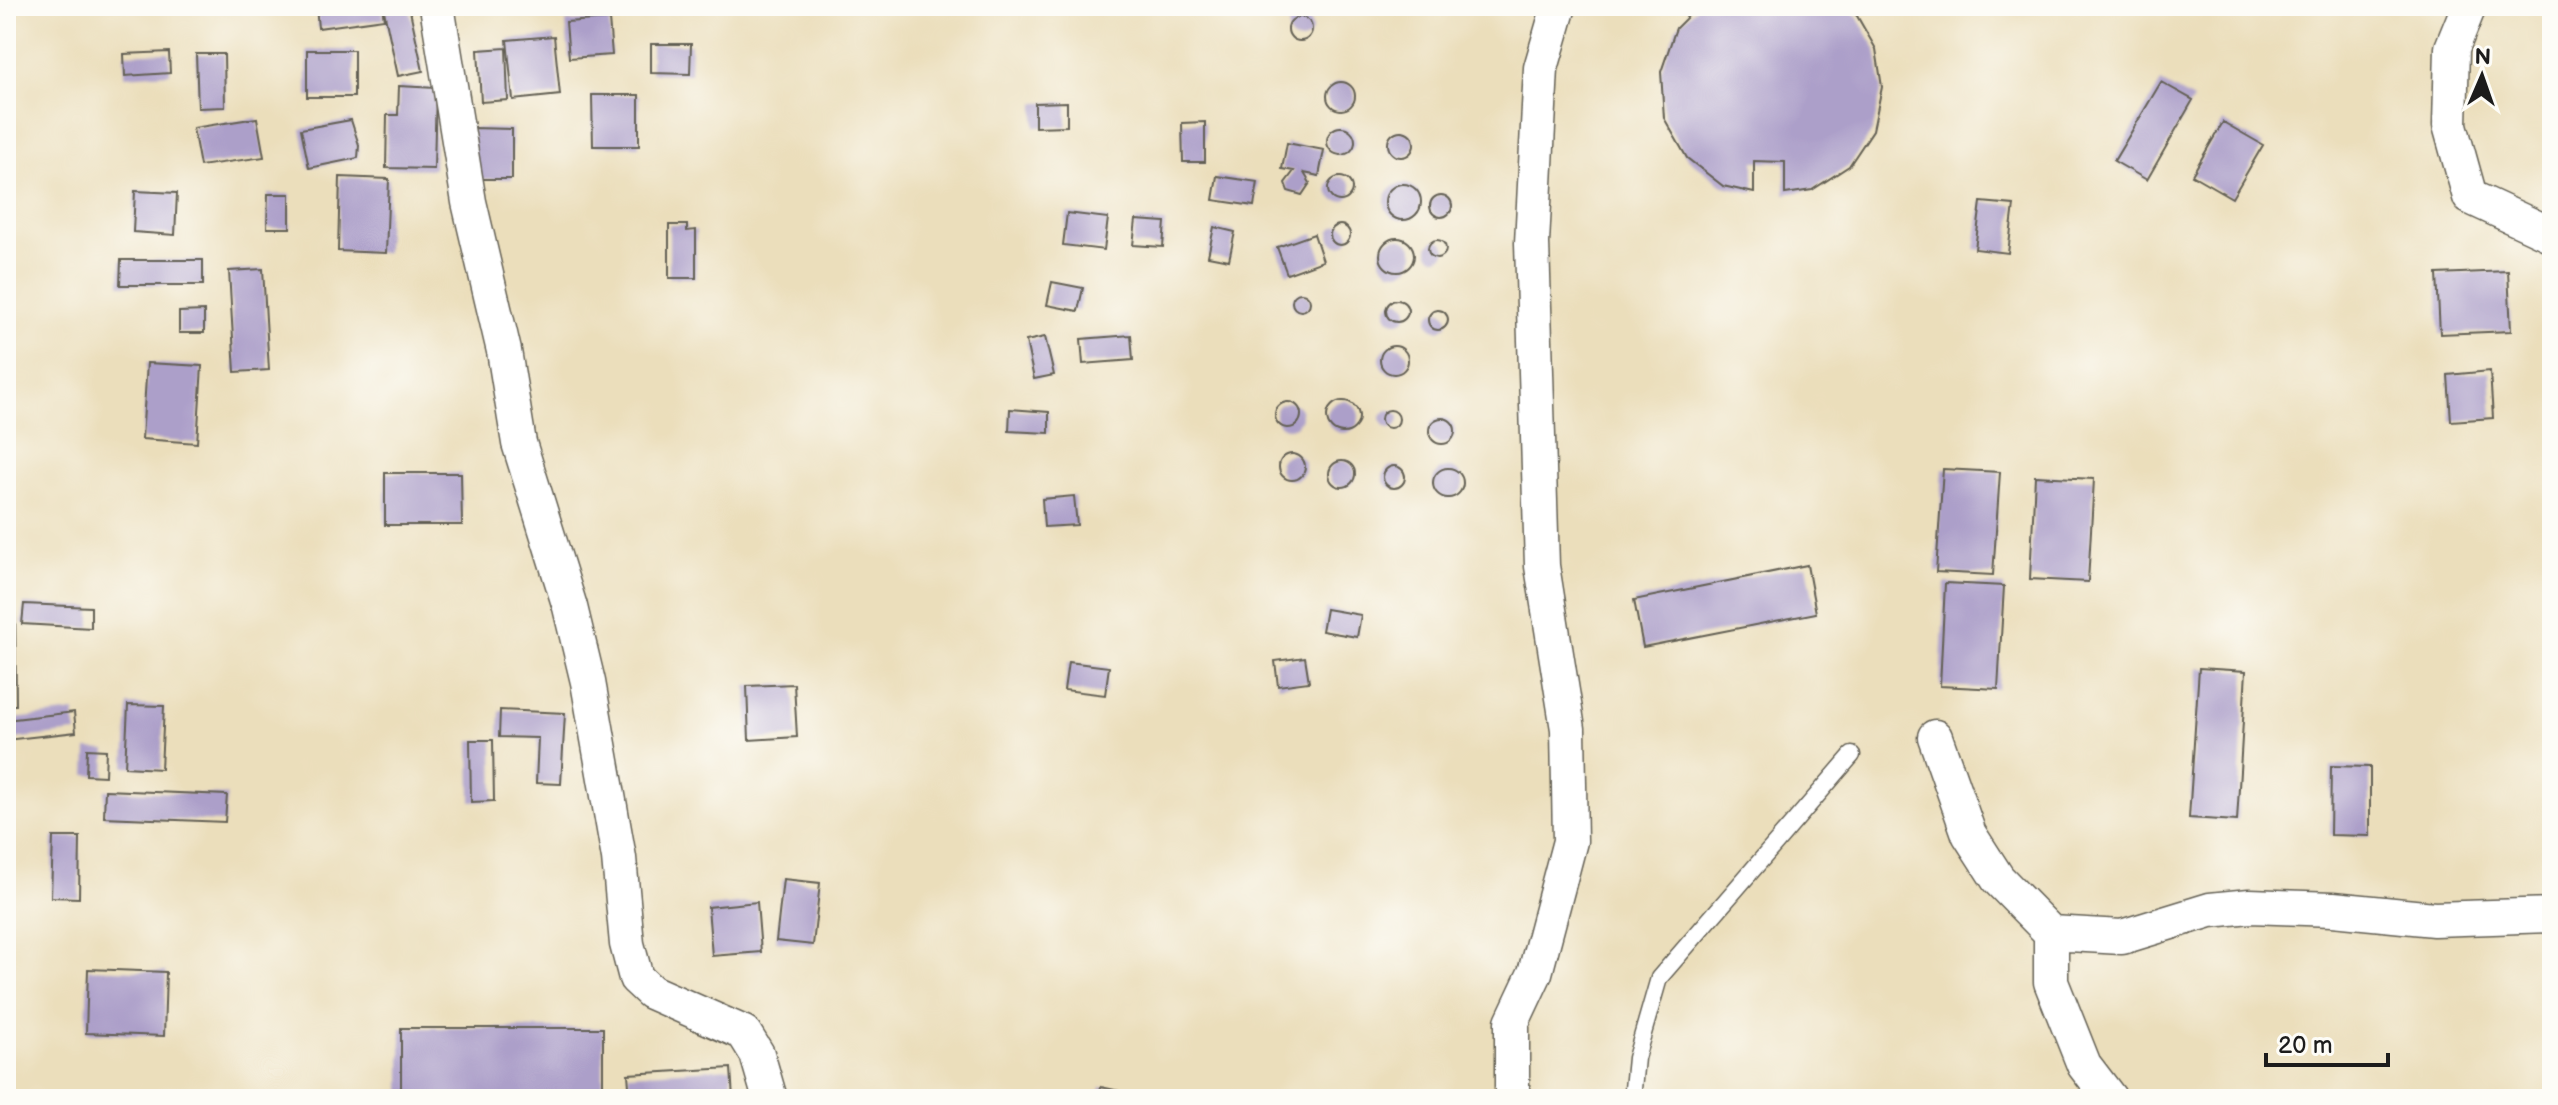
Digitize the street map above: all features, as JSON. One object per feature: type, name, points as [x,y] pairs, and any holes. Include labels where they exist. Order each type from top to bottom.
[{"type":"street","points":[[437,6],[469,202],[504,351],[519,443],[566,594],[588,682],[619,858],[627,944],[636,978],[651,992],[744,1033],[757,1054],[770,1099]]},
{"type":"street","points":[[1512,1099],[1512,1022],[1535,973],[1570,841],[1568,729],[1542,566],[1532,243],[1541,68],[1559,6]]},
{"type":"street","points":[[2469,6],[2452,48],[2450,125],[2470,197],[2552,235]]},
{"type":"street","points":[[1935,737],[1969,834],[1998,879],[2051,933],[2122,937],[2210,910],[2250,906],[2333,909],[2434,919],[2552,915]]},
{"type":"street","points":[[2051,933],[2051,982],[2084,1065],[2110,1099]]},
{"type":"lane","points":[[1632,1099],[1636,1058],[1659,978],[1852,755]]},
{"type":"building","points":[[316,6],[382,6],[384,19],[318,28]]},
{"type":"building","points":[[383,6],[409,6],[423,71],[398,76]]},
{"type":"building","points":[[1698,6],[1846,6],[1857,16],[1876,49],[1882,87],[1873,130],[1849,166],[1812,190],[1785,194],[1785,162],[1754,161],[1754,193],[1723,186],[1687,158],[1664,118],[1661,72],[1676,28]]},
{"type":"building","points":[[1300,17],[1309,20],[1312,29],[1309,38],[1300,41],[1291,38],[1288,29],[1291,20]]},
{"type":"building","points":[[609,19],[612,55],[569,58],[566,22]]},
{"type":"building","points":[[554,36],[560,95],[513,100],[507,40]]},
{"type":"building","points":[[651,44],[691,44],[690,74],[651,73]]},
{"type":"building","points":[[506,48],[508,100],[481,102],[478,50]]},
{"type":"building","points":[[307,50],[354,50],[354,97],[307,97]]},
{"type":"building","points":[[169,52],[170,73],[125,76],[124,54]]},
{"type":"building","points":[[196,54],[224,54],[225,107],[198,108]]},
{"type":"building","points":[[1341,82],[1351,86],[1355,96],[1351,106],[1341,110],[1331,106],[1327,96],[1331,86]]},
{"type":"building","points":[[2161,82],[2193,100],[2147,180],[2114,161]]},
{"type":"building","points":[[399,86],[436,88],[434,169],[386,168],[387,115],[398,115]]},
{"type":"building","points":[[592,95],[639,95],[639,146],[593,146]]},
{"type":"building","points":[[1067,102],[1067,126],[1035,127],[1035,103]]},
{"type":"building","points":[[257,118],[264,157],[200,166],[193,128]]},
{"type":"building","points":[[351,120],[359,145],[358,158],[309,168],[301,129]]},
{"type":"building","points":[[1205,122],[1205,162],[1183,162],[1182,123]]},
{"type":"building","points":[[2223,122],[2263,145],[2232,198],[2192,175]]},
{"type":"building","points":[[1341,127],[1351,131],[1355,141],[1351,151],[1341,155],[1331,151],[1327,141],[1331,131]]},
{"type":"building","points":[[472,128],[512,129],[512,179],[471,179]]},
{"type":"building","points":[[1401,131],[1410,135],[1414,144],[1410,153],[1401,157],[1392,153],[1388,144],[1392,135]]},
{"type":"building","points":[[1287,143],[1324,150],[1319,176],[1304,173],[1310,183],[1302,195],[1288,191],[1285,183],[1294,171],[1282,169]]},
{"type":"building","points":[[1217,176],[1258,182],[1254,206],[1213,200]]},
{"type":"building","points":[[340,177],[389,179],[386,253],[338,251]]},
{"type":"building","points":[[1340,177],[1351,184],[1352,189],[1345,200],[1340,201],[1329,194],[1328,189],[1335,178]]},
{"type":"building","points":[[1403,184],[1416,189],[1421,202],[1416,215],[1403,220],[1390,215],[1385,202],[1390,189]]},
{"type":"building","points":[[135,191],[177,193],[175,235],[133,232]]},
{"type":"building","points":[[268,194],[290,194],[290,228],[267,228]]},
{"type":"building","points":[[1441,195],[1449,198],[1452,206],[1449,214],[1441,217],[1433,214],[1430,206],[1433,198]]},
{"type":"building","points":[[1981,202],[2014,205],[2008,253],[1975,249]]},
{"type":"building","points":[[1067,213],[1108,218],[1104,250],[1063,245]]},
{"type":"building","points":[[1136,220],[1165,222],[1163,247],[1133,245]]},
{"type":"building","points":[[669,225],[687,225],[687,231],[696,230],[696,278],[669,278]]},
{"type":"building","points":[[1340,225],[1347,228],[1350,235],[1347,242],[1340,245],[1333,242],[1330,235],[1333,228]]},
{"type":"building","points":[[1214,227],[1235,232],[1229,260],[1208,256]]},
{"type":"building","points":[[1314,234],[1323,261],[1287,274],[1277,247]]},
{"type":"building","points":[[1397,238],[1409,243],[1414,255],[1409,267],[1397,272],[1385,267],[1380,255],[1385,243]]},
{"type":"building","points":[[1437,240],[1446,249],[1437,258],[1428,249]]},
{"type":"building","points":[[121,260],[203,260],[203,285],[120,285]]},
{"type":"building","points":[[263,269],[269,370],[235,372],[229,271]]},
{"type":"building","points":[[2508,271],[2511,331],[2440,334],[2437,274]]},
{"type":"building","points":[[1052,282],[1083,288],[1078,311],[1047,305]]},
{"type":"building","points":[[1301,293],[1310,302],[1301,311],[1292,302]]},
{"type":"building","points":[[1397,300],[1405,303],[1408,311],[1405,319],[1397,322],[1389,319],[1386,311],[1389,303]]},
{"type":"building","points":[[1438,310],[1445,313],[1448,320],[1445,327],[1438,330],[1431,327],[1428,320],[1431,313]]},
{"type":"building","points":[[204,311],[204,333],[179,333],[179,312]]},
{"type":"building","points":[[1131,335],[1133,360],[1083,364],[1081,339]]},
{"type":"building","points":[[1045,337],[1054,375],[1034,379],[1026,341]]},
{"type":"building","points":[[1394,346],[1404,350],[1408,360],[1404,370],[1394,374],[1384,370],[1380,360],[1384,350]]},
{"type":"building","points":[[147,363],[202,366],[197,443],[142,439]]},
{"type":"building","points":[[2490,371],[2493,418],[2451,421],[2448,375]]},
{"type":"building","points":[[1343,401],[1355,405],[1359,417],[1355,429],[1343,433],[1331,429],[1327,417],[1331,405]]},
{"type":"building","points":[[1288,402],[1297,406],[1301,415],[1297,424],[1288,428],[1279,424],[1275,415],[1279,406]]},
{"type":"building","points":[[1010,409],[1049,412],[1049,433],[1009,431]]},
{"type":"building","points":[[1386,410],[1394,410],[1399,419],[1397,426],[1386,428],[1381,423],[1381,415]]},
{"type":"building","points":[[1442,418],[1451,422],[1455,431],[1451,440],[1442,444],[1433,440],[1429,431],[1433,422]]},
{"type":"building","points":[[1292,454],[1301,458],[1305,467],[1301,476],[1292,480],[1283,476],[1279,467],[1283,458]]},
{"type":"building","points":[[1342,461],[1351,465],[1355,474],[1351,483],[1342,487],[1333,483],[1329,474],[1333,465]]},
{"type":"building","points":[[1394,466],[1402,469],[1405,477],[1402,485],[1394,488],[1386,485],[1383,477],[1386,469]]},
{"type":"building","points":[[1448,468],[1459,472],[1463,483],[1459,494],[1448,498],[1437,494],[1433,483],[1437,472]]},
{"type":"building","points":[[1943,469],[2000,472],[1993,575],[1936,572]]},
{"type":"building","points":[[385,473],[461,473],[462,525],[385,525]]},
{"type":"building","points":[[2035,476],[2094,479],[2088,582],[2030,579]]},
{"type":"building","points":[[1074,496],[1077,525],[1044,527],[1042,499]]},
{"type":"building","points":[[1807,565],[1816,613],[1643,647],[1634,600]]},
{"type":"building","points":[[1945,583],[2004,586],[1998,689],[1940,686]]},
{"type":"building","points":[[24,604],[91,607],[91,628],[22,624]]},
{"type":"building","points":[[6,607],[15,607],[16,705],[6,705]]},
{"type":"building","points":[[1326,609],[1361,615],[1357,637],[1322,631]]},
{"type":"building","points":[[1305,657],[1309,682],[1278,686],[1275,661]]},
{"type":"building","points":[[1068,662],[1109,667],[1105,695],[1064,690]]},
{"type":"building","points":[[2199,668],[2246,671],[2237,821],[2189,818]]},
{"type":"building","points":[[794,684],[797,737],[749,740],[747,686]]},
{"type":"building","points":[[128,705],[164,706],[161,769],[125,767]]},
{"type":"building","points":[[500,710],[565,713],[561,784],[536,783],[538,738],[499,737]]},
{"type":"building","points":[[74,712],[76,732],[6,740],[6,720]]},
{"type":"building","points":[[470,740],[493,740],[494,801],[471,802]]},
{"type":"building","points":[[87,749],[106,750],[105,776],[86,775]]},
{"type":"building","points":[[2331,766],[2370,767],[2370,836],[2330,835]]},
{"type":"building","points":[[105,790],[227,795],[225,822],[104,817]]},
{"type":"building","points":[[53,837],[80,837],[79,898],[51,897]]},
{"type":"building","points":[[783,879],[820,883],[813,945],[776,941]]},
{"type":"building","points":[[757,902],[761,952],[712,956],[708,907]]},
{"type":"building","points":[[6,969],[12,969],[9,1089],[6,1089]]},
{"type":"building","points":[[88,969],[166,972],[164,1036],[86,1033]]},
{"type":"building","points":[[401,1028],[603,1028],[603,1099],[401,1099]]},
{"type":"building","points":[[731,1068],[733,1099],[630,1099],[628,1074]]},
{"type":"building","points":[[1101,1087],[1138,1095],[1138,1099],[1099,1099]]}]
